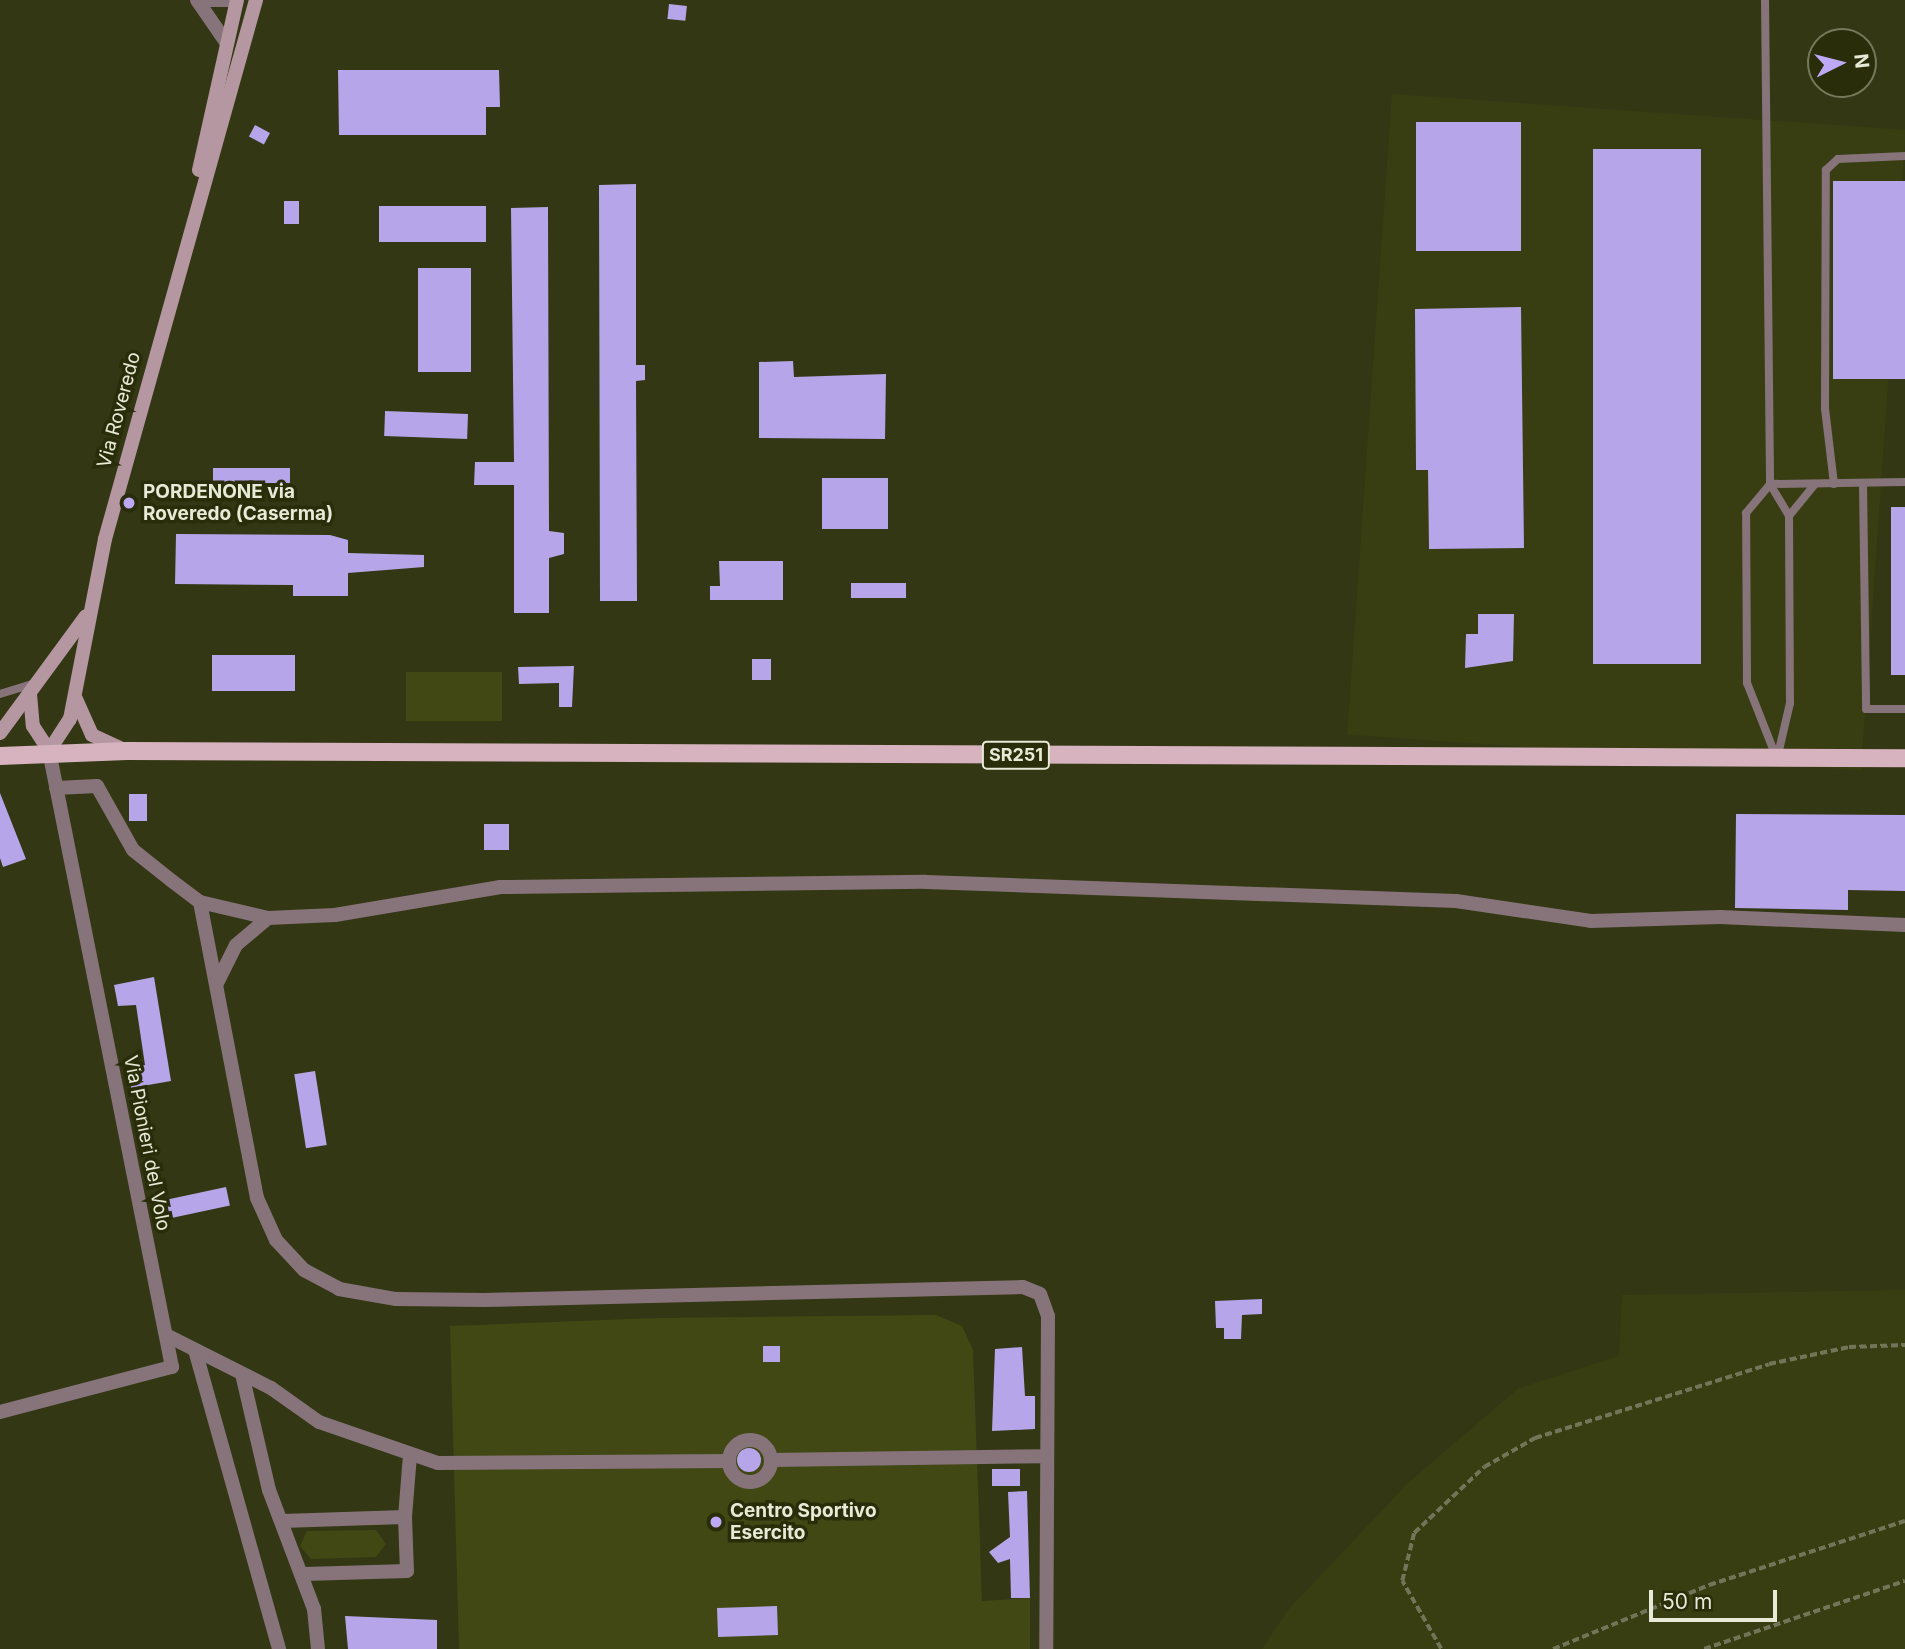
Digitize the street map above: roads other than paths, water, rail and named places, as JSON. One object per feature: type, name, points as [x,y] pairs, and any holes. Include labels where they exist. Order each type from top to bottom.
[{"type":"main road","name":"Via Roveredo","points":[[191,216],[237,0]]},
{"type":"main road","name":"Via Roveredo","points":[[49,751],[62,736],[76,695],[87,615],[191,216],[256,0]]},
{"type":"main road","name":"Via Roveredo","points":[[0,733],[87,615]]},
{"type":"main road","points":[[34,688],[33,726],[49,751]]},
{"type":"main road","name":"Via Roveredo","points":[[76,695],[92,735],[127,751]]},
{"type":"main road","name":"SR251","points":[[0,756],[49,751],[127,751],[1905,758]]},
{"type":"street","points":[[197,0],[226,42]]},
{"type":"street","points":[[209,0],[230,0]]},
{"type":"street","name":"Via Pionieri del Volo","points":[[0,1412],[172,1367],[49,751]]},
{"type":"street","points":[[56,788],[97,786],[133,850],[200,902],[268,919],[335,915],[501,887],[873,881],[1443,900],[1591,921],[1720,918],[1905,925]]},
{"type":"street","points":[[200,902],[257,1198],[276,1240],[304,1270],[339,1289],[396,1299],[1023,1287],[1040,1294],[1048,1316],[1046,1649]]},
{"type":"street","points":[[217,983],[236,946],[268,919]]},
{"type":"street","points":[[166,1335],[242,1374],[320,1422],[410,1455],[480,1465],[729,1461]]},
{"type":"street","points":[[195,1350],[279,1649]]},
{"type":"street","points":[[242,1374],[282,1521],[304,1574],[318,1649]]},
{"type":"street","points":[[750,1440],[766,1448],[771,1460],[766,1474],[747,1481],[734,1474],[729,1461],[733,1449],[750,1440]]},
{"type":"street","points":[[304,1574],[407,1571],[405,1517],[410,1455]]},
{"type":"street","points":[[771,1460],[1046,1456]]},
{"type":"street","points":[[282,1521],[405,1517]]},
{"type":"lane","points":[[1765,0],[1770,484],[1789,516],[1790,703],[1777,759]]},
{"type":"lane","points":[[1834,484],[1825,409],[1826,170],[1838,159],[1905,156]]},
{"type":"lane","points":[[1770,484],[1905,482]]},
{"type":"lane","points":[[1770,484],[1746,513],[1747,683],[1777,759]]},
{"type":"lane","points":[[1789,516],[1815,484]]},
{"type":"lane","points":[[1863,484],[1866,709],[1905,709]]},
{"type":"lane","points":[[0,694],[34,688]]},
{"type":"place","name":"PORDENONE via Roveredo (Caserma)","points":[[129,503]]},
{"type":"place","name":"Centro Sportivo Esercito","points":[[716,1522]]}]
